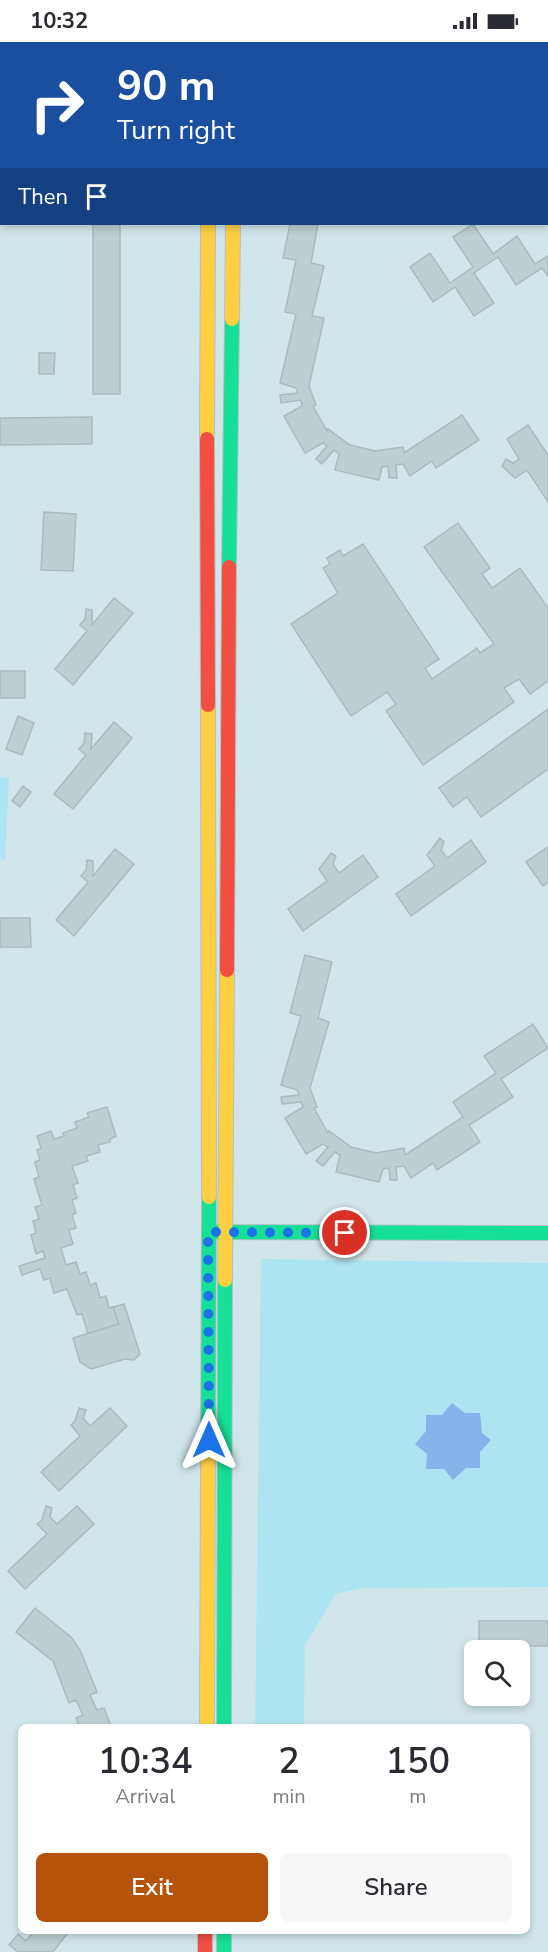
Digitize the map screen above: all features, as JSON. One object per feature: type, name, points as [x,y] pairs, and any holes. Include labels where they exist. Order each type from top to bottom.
[{"type":"main road","points":[[207,1724],[208,225]]},
{"type":"main road","points":[[224,1724],[228,933],[226,848],[233,225]]},
{"type":"main road","points":[[208,1232],[548,1233]]},
{"type":"main road","points":[[205,1952],[206,1934]]},
{"type":"main road","points":[[224,1934],[224,1952]]},
{"type":"shaded area","points":[[0,777],[9,778],[5,860],[0,859]]},
{"type":"shaded area","points":[[261,1259],[548,1263],[548,1587],[364,1588],[336,1594],[305,1645],[304,1724],[255,1724]]},
{"type":"water","points":[[452,1403],[465,1413],[480,1413],[482,1433],[491,1440],[480,1452],[480,1468],[466,1468],[453,1480],[444,1469],[426,1469],[427,1454],[415,1444],[426,1431],[426,1415],[442,1415]]},
{"type":"building","points":[[93,225],[120,225],[120,394],[93,394]]},
{"type":"building","points":[[290,225],[318,225],[311,263],[324,266],[312,316],[324,318],[309,386],[316,405],[313,406],[327,431],[328,429],[350,445],[375,451],[403,447],[404,453],[462,415],[479,440],[436,468],[432,461],[410,476],[403,464],[396,465],[397,478],[389,478],[388,466],[382,467],[379,480],[335,470],[339,454],[334,450],[322,464],[316,459],[327,446],[323,443],[305,453],[284,416],[302,406],[301,400],[281,403],[280,395],[298,393],[296,388],[280,383],[296,314],[285,312],[296,260],[283,258]]},
{"type":"building","points":[[474,225],[493,254],[517,236],[535,264],[548,256],[548,276],[542,268],[516,285],[498,257],[474,273],[494,303],[474,316],[455,287],[433,302],[410,267],[430,253],[450,283],[473,267],[453,237]]},
{"type":"building","points":[[39,353],[55,353],[54,374],[39,374]]},
{"type":"building","points":[[92,417],[92,444],[0,445],[0,418]]},
{"type":"building","points":[[528,425],[548,455],[548,502],[527,470],[515,478],[502,466],[506,459],[513,463],[519,459],[507,439]]},
{"type":"building","points":[[44,512],[76,514],[73,571],[41,570]]},
{"type":"building","points":[[458,523],[490,568],[482,574],[492,588],[520,568],[548,608],[548,681],[530,694],[519,679],[504,688],[514,702],[423,765],[386,711],[396,704],[387,692],[351,716],[291,624],[338,593],[323,568],[330,564],[327,558],[340,550],[343,556],[363,544],[439,659],[425,668],[432,679],[477,648],[480,653],[494,644],[424,547]]},
{"type":"building","points":[[114,598],[133,613],[73,685],[55,669],[87,631],[80,625],[85,619],[86,609],[92,610],[92,625]]},
{"type":"building","points":[[0,671],[25,671],[25,698],[0,698]]},
{"type":"building","points":[[548,709],[548,769],[481,817],[467,797],[453,807],[439,788]]},
{"type":"building","points":[[18,716],[34,723],[22,755],[6,749]]},
{"type":"building","points":[[114,722],[132,738],[73,809],[54,794],[86,755],[79,749],[84,743],[85,733],[92,734],[91,749]]},
{"type":"building","points":[[23,786],[31,792],[20,807],[12,801]]},
{"type":"building","points":[[440,838],[444,842],[441,850],[447,858],[471,840],[486,862],[411,916],[396,894],[435,866],[427,855]]},
{"type":"building","points":[[548,847],[548,882],[543,886],[526,862]]},
{"type":"building","points":[[115,849],[134,864],[74,936],[56,920],[88,882],[81,876],[86,870],[87,860],[93,861],[93,876]]},
{"type":"building","points":[[331,853],[336,856],[333,864],[339,873],[363,855],[378,877],[303,931],[288,909],[327,881],[319,869]]},
{"type":"building","points":[[0,918],[30,918],[31,947],[0,947]]},
{"type":"building","points":[[305,955],[332,962],[318,1018],[329,1022],[310,1088],[317,1107],[314,1108],[328,1133],[329,1131],[351,1147],[376,1153],[404,1148],[405,1155],[463,1117],[453,1102],[496,1073],[484,1056],[533,1024],[548,1048],[501,1079],[513,1097],[469,1125],[480,1142],[437,1170],[433,1163],[411,1178],[404,1166],[396,1167],[397,1180],[390,1180],[389,1168],[383,1169],[379,1182],[336,1172],[340,1155],[335,1152],[323,1166],[316,1161],[328,1147],[323,1144],[306,1154],[285,1118],[303,1107],[301,1102],[282,1104],[281,1097],[299,1095],[297,1090],[281,1085],[301,1016],[290,1013]]},
{"type":"building","points":[[107,1107],[116,1136],[110,1139],[110,1142],[98,1145],[100,1152],[86,1156],[88,1161],[72,1166],[78,1183],[73,1185],[77,1198],[72,1200],[76,1213],[72,1215],[76,1228],[69,1230],[73,1244],[61,1248],[66,1265],[76,1262],[80,1274],[86,1272],[90,1285],[96,1283],[100,1298],[106,1296],[109,1308],[113,1307],[119,1324],[88,1334],[82,1314],[77,1315],[67,1289],[54,1293],[50,1278],[44,1280],[40,1269],[22,1275],[19,1266],[45,1258],[43,1251],[36,1254],[31,1235],[36,1233],[33,1221],[39,1219],[35,1207],[42,1205],[34,1179],[39,1177],[35,1162],[40,1160],[37,1150],[41,1148],[37,1136],[51,1131],[54,1139],[64,1136],[63,1133],[77,1128],[75,1122],[89,1117],[87,1113]]},
{"type":"building","points":[[124,1304],[140,1354],[134,1360],[125,1359],[91,1369],[80,1362],[73,1338],[119,1324],[113,1307]]},
{"type":"building","points":[[79,1408],[86,1410],[83,1418],[90,1426],[110,1408],[127,1426],[59,1491],[41,1472],[80,1436],[71,1425],[75,1421]]},
{"type":"building","points":[[46,1506],[52,1508],[50,1517],[57,1524],[77,1506],[94,1524],[25,1589],[8,1571],[47,1534],[37,1524],[42,1520]]},
{"type":"building","points":[[35,1608],[71,1637],[80,1650],[97,1692],[90,1695],[97,1710],[104,1708],[110,1724],[78,1724],[76,1718],[83,1715],[76,1700],[69,1703],[53,1661],[16,1632]]},
{"type":"building","points":[[479,1621],[548,1621],[548,1646],[530,1646],[530,1640],[479,1640]]},
{"type":"building","points":[[18,1934],[26,1941],[32,1934],[67,1934],[53,1952],[18,1952],[9,1945]]},
{"type":"traffic: fast","points":[[229,567],[232,319]]},
{"type":"traffic: fast","points":[[208,1460],[209,1197]]},
{"type":"traffic: fast","points":[[212,1232],[548,1233]]},
{"type":"traffic: fast","points":[[224,1724],[225,1280]]},
{"type":"traffic: fast","points":[[224,1934],[224,1952]]},
{"type":"traffic: slow","points":[[207,439],[208,225]]},
{"type":"traffic: slow","points":[[232,319],[233,225]]},
{"type":"traffic: slow","points":[[208,705],[209,1197]]},
{"type":"traffic: slow","points":[[225,1280],[227,970]]},
{"type":"traffic: slow","points":[[207,1724],[208,1460]]},
{"type":"traffic: jam","points":[[207,439],[208,705]]},
{"type":"traffic: jam","points":[[227,970],[229,567]]},
{"type":"traffic: jam","points":[[205,1934],[205,1952]]},
{"type":"route","points":[[209,1440],[208,1232],[345,1233]]}]
